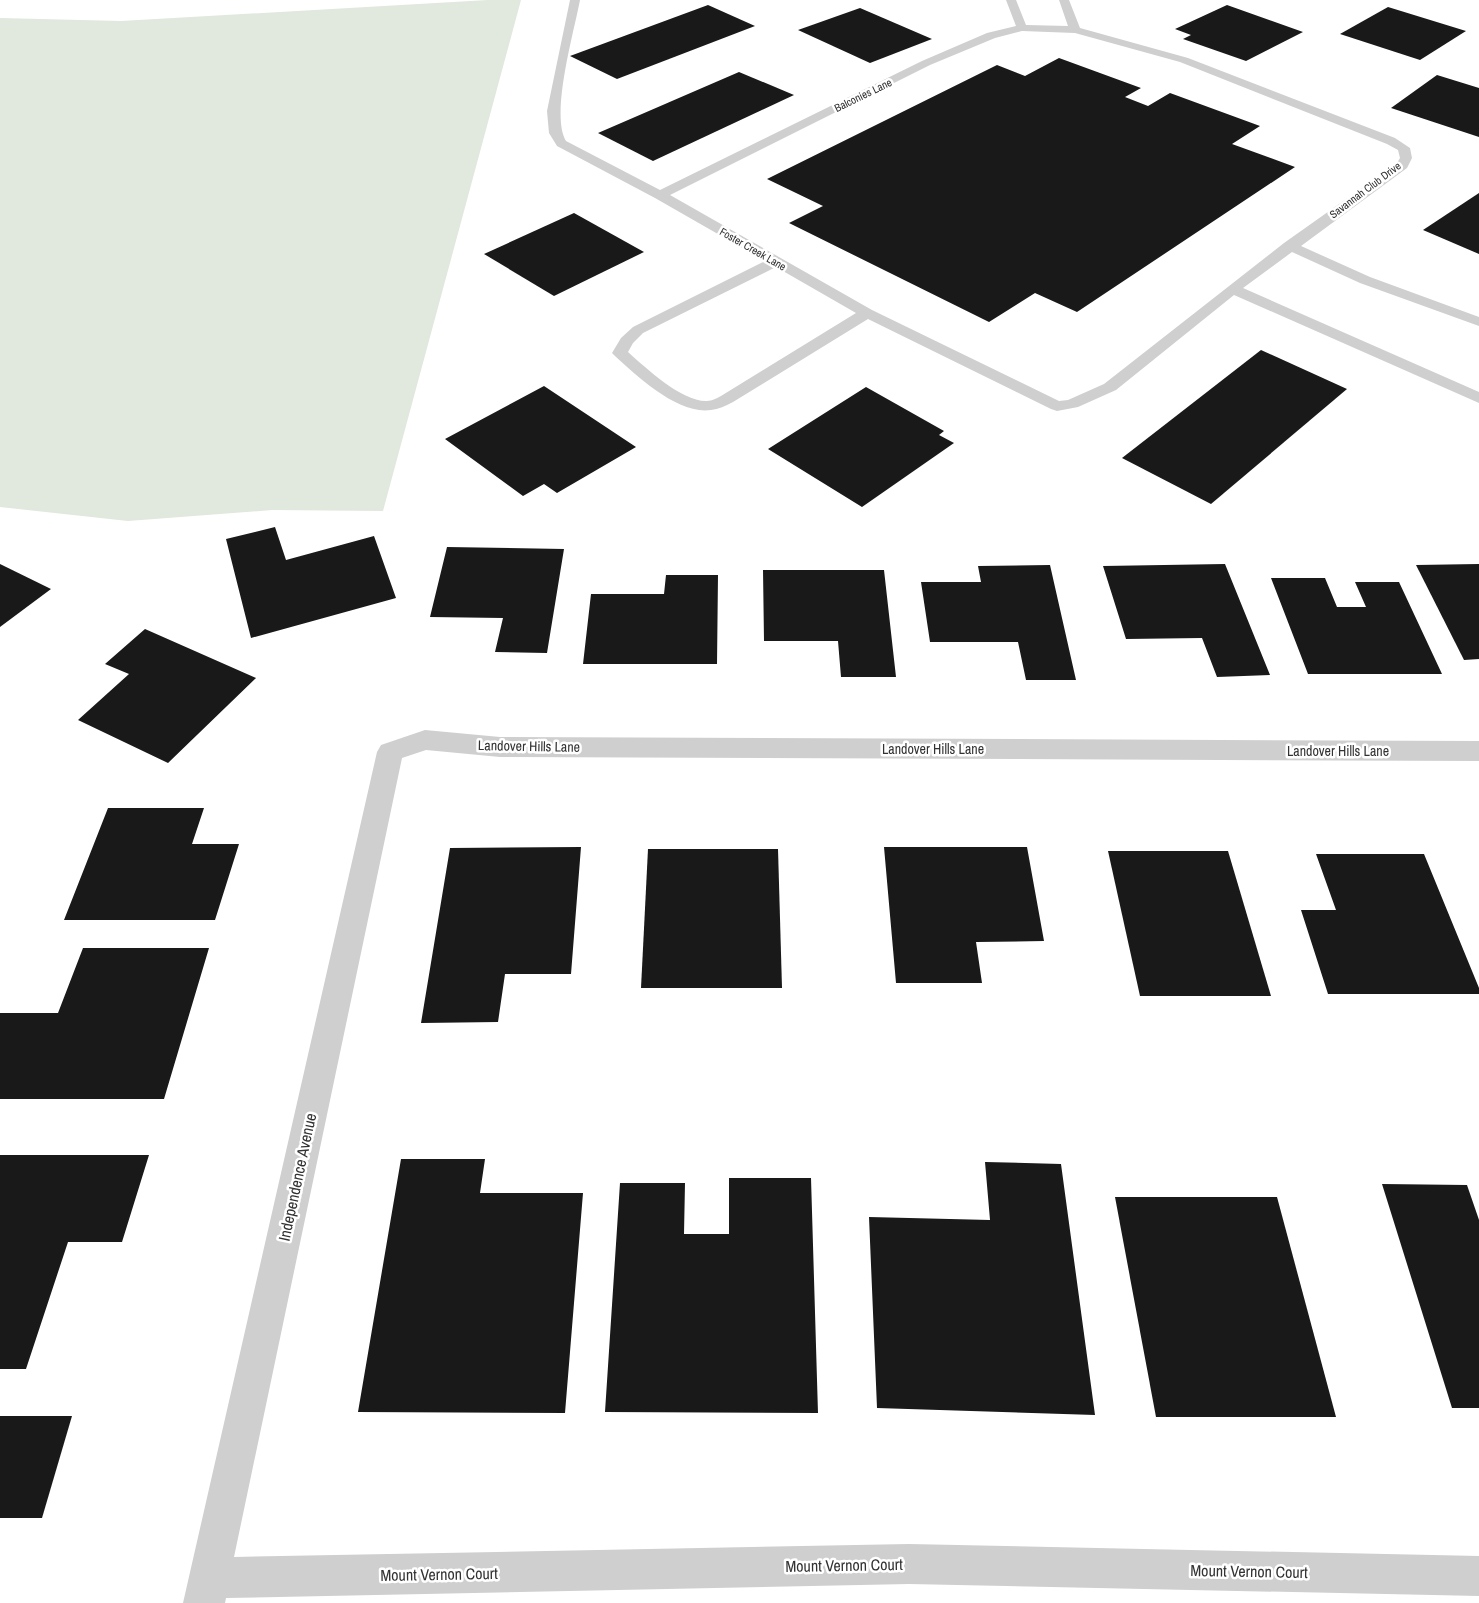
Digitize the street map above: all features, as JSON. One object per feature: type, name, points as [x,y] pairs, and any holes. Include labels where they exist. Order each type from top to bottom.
[{"type":"street","name":"Landover Hills Lane","points":[[390,752],[425,740],[510,747],[1479,751]]},
{"type":"street","name":"Independence Avenue","points":[[207,1591],[390,752]]},
{"type":"street","name":"Mount Vernon Court","points":[[207,1591],[910,1564],[1479,1576]]},
{"type":"lane","name":"Foster Creek Lane","points":[[575,0],[553,110],[555,133],[561,143],[660,195],[867,314],[1057,406],[1072,404],[1081,400]]},
{"type":"lane","points":[[1011,0],[1022,28]]},
{"type":"lane","points":[[1064,0],[1075,30]]},
{"type":"lane","name":"Balconies Lane","points":[[660,195],[926,63],[991,35],[1022,28],[1075,30]]},
{"type":"lane","name":"Savannah Club Drive","points":[[1075,30],[1184,60],[1404,148],[1406,158],[1402,165],[1289,246],[1110,387],[1081,400]]},
{"type":"lane","points":[[1289,246],[1365,280],[1479,322]]},
{"type":"lane","points":[[774,262],[638,330],[626,341],[620,353],[648,378],[662,387],[684,400],[708,406],[727,399],[867,314]]},
{"type":"lane","points":[[1233,289],[1479,398]]},
{"type":"shaded area","points":[[488,0],[521,0],[383,511],[272,510],[128,521],[0,507],[0,18],[121,21]]},
{"type":"building","points":[[708,5],[755,26],[617,79],[570,56]]},
{"type":"building","points":[[1227,5],[1303,32],[1246,61],[1183,39],[1191,35],[1175,29]]},
{"type":"building","points":[[1388,7],[1466,31],[1420,60],[1340,34]]},
{"type":"building","points":[[860,8],[932,39],[870,63],[798,30]]},
{"type":"building","points":[[1059,58],[1141,88],[1125,97],[1148,106],[1170,93],[1260,126],[1232,144],[1295,167],[1077,312],[1035,293],[989,322],[789,223],[823,206],[767,179],[997,65],[1025,76]]},
{"type":"building","points":[[739,72],[794,95],[653,161],[598,133]]},
{"type":"building","points":[[1437,75],[1479,88],[1479,137],[1391,108]]},
{"type":"building","points":[[1479,193],[1479,254],[1423,230]]},
{"type":"building","points":[[574,213],[644,252],[554,296],[484,254]]},
{"type":"building","points":[[1261,350],[1347,389],[1211,504],[1122,458]]},
{"type":"building","points":[[544,386],[636,447],[557,493],[544,484],[523,496],[445,439]]},
{"type":"building","points":[[866,387],[944,431],[939,435],[954,443],[862,507],[768,449]]},
{"type":"building","points":[[275,527],[286,560],[374,536],[396,598],[251,638],[226,539]]},
{"type":"building","points":[[447,547],[564,549],[547,653],[495,652],[503,618],[430,617]]},
{"type":"building","points":[[0,564],[51,589],[0,627]]},
{"type":"building","points":[[1225,564],[1270,675],[1217,677],[1202,638],[1126,639],[1103,566]]},
{"type":"building","points":[[1479,564],[1479,659],[1464,660],[1416,565]]},
{"type":"building","points":[[1050,565],[1076,680],[1026,680],[1018,642],[930,642],[921,582],[981,582],[978,566]]},
{"type":"building","points":[[763,570],[884,570],[896,677],[841,677],[838,641],[764,641]]},
{"type":"building","points":[[666,575],[718,575],[717,664],[583,664],[591,594],[664,594]]},
{"type":"building","points":[[1271,578],[1325,578],[1337,607],[1366,607],[1355,582],[1399,582],[1442,674],[1308,674]]},
{"type":"building","points":[[145,629],[256,678],[168,763],[78,720],[129,674],[105,664]]},
{"type":"building","points":[[108,808],[204,808],[192,844],[239,844],[215,920],[64,920]]},
{"type":"building","points":[[581,847],[571,974],[505,974],[498,1022],[421,1023],[450,848]]},
{"type":"building","points":[[884,847],[1027,847],[1044,941],[976,942],[982,983],[896,983]]},
{"type":"building","points":[[648,849],[778,849],[782,988],[641,988]]},
{"type":"building","points":[[1108,851],[1228,851],[1271,996],[1140,996]]},
{"type":"building","points":[[1316,854],[1424,854],[1479,988],[1479,994],[1328,994],[1301,910],[1336,910]]},
{"type":"building","points":[[83,948],[209,948],[164,1099],[0,1099],[0,1013],[58,1013]]},
{"type":"building","points":[[0,1155],[149,1155],[122,1242],[68,1242],[26,1369],[0,1369]]},
{"type":"building","points":[[401,1159],[485,1159],[480,1193],[583,1193],[565,1413],[358,1412]]},
{"type":"building","points":[[985,1162],[1061,1164],[1095,1415],[877,1408],[869,1217],[990,1220]]},
{"type":"building","points":[[729,1178],[811,1178],[818,1413],[605,1412],[620,1183],[685,1183],[684,1234],[729,1234]]},
{"type":"building","points":[[1382,1184],[1467,1185],[1479,1220],[1479,1408],[1452,1408]]},
{"type":"building","points":[[1115,1197],[1277,1197],[1336,1417],[1156,1417]]},
{"type":"building","points":[[0,1416],[72,1416],[42,1518],[0,1518]]}]
